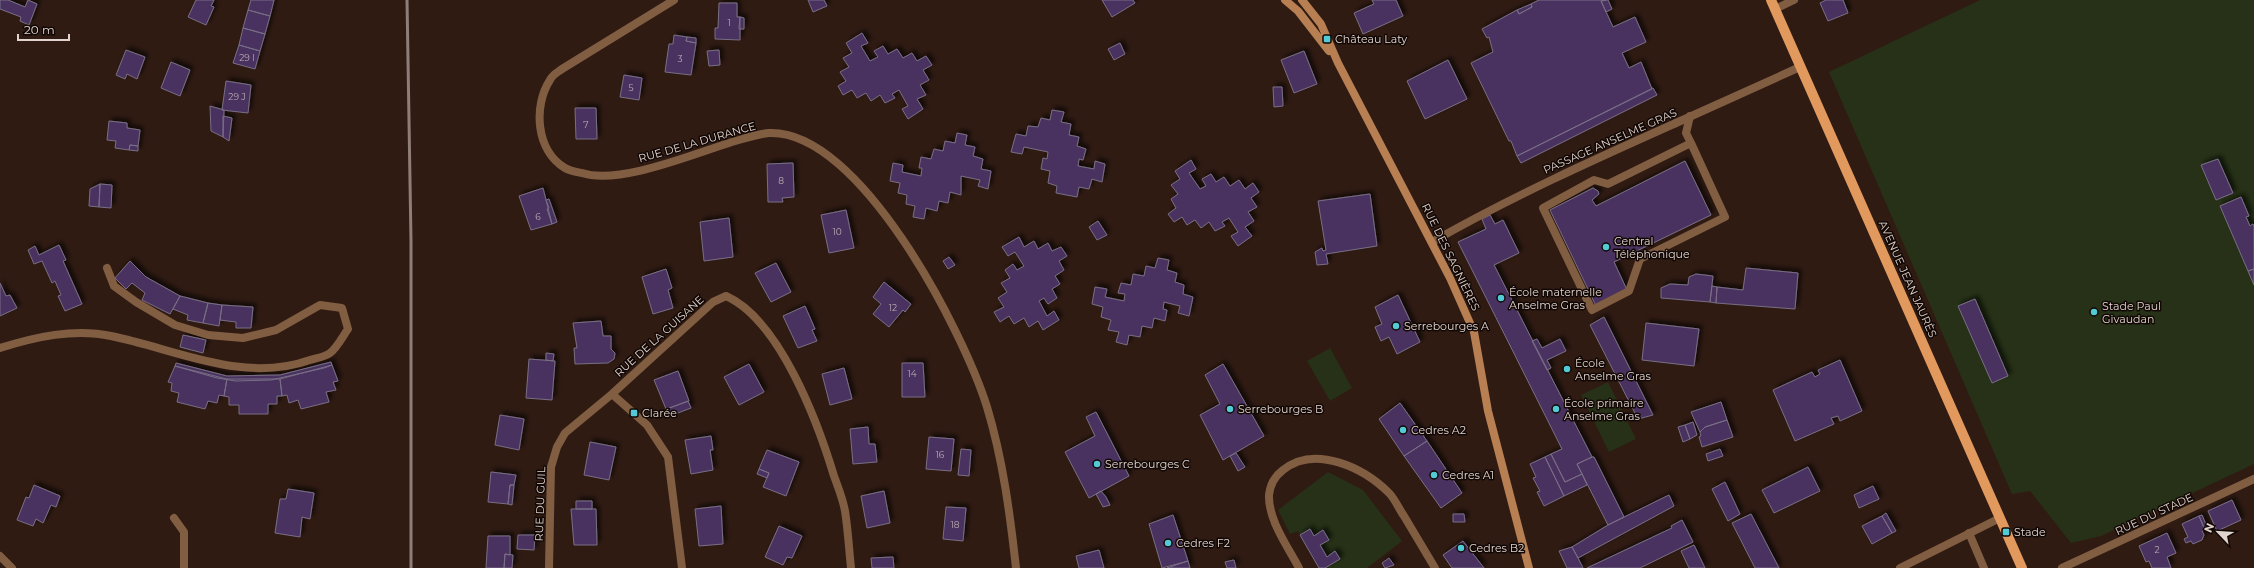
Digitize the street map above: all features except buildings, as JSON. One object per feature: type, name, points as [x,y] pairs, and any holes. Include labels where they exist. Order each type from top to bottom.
[{"type":"main road","name":"RUE DES SAGNIÈRES","points":[[1285,0],[1298,11],[1338,63]]},
{"type":"main road","name":"RUE DES SAGNIÈRES","points":[[1305,1],[1321,24],[1338,63],[1450,278],[1474,332],[1488,411],[1529,568]]},
{"type":"main road","name":"AVENUE JEAN JAURÈS","points":[[1773,4],[2022,568]]},
{"type":"street","name":"RUE DE LA DURANCE","points":[[674,0],[562,69],[550,79],[542,100],[538,119],[542,138],[550,154],[565,168],[585,174],[610,175],[634,172],[744,138],[769,133],[791,135],[827,153],[874,200],[904,241],[947,314],[971,363],[987,407],[1000,455],[1016,568]]},
{"type":"street","points":[[1773,4],[1794,0]]},
{"type":"street","points":[[1298,11],[1305,1]]},
{"type":"street","name":"PASSAGE ANSELME GRAS","points":[[1432,242],[1479,215],[1553,178],[1800,67]]},
{"type":"street","points":[[1690,116],[1686,133],[1691,143],[1725,217],[1640,259],[1629,291],[1592,310],[1543,208],[1594,180],[1608,184],[1691,143]]},
{"type":"street","points":[[0,348],[53,335],[79,333],[102,335],[201,360],[247,368],[297,365],[330,353],[348,329],[342,308],[320,305],[276,330],[243,338],[208,335],[175,325],[136,302],[114,286],[107,268]]},
{"type":"street","name":"RUE DE LA GUISANE","points":[[612,394],[713,302],[726,296],[736,301],[764,328],[794,374],[823,438],[845,510],[851,568]]},
{"type":"street","points":[[612,394],[647,425],[668,457],[682,568]]},
{"type":"street","name":"RUE DU GUIL","points":[[549,568],[551,467],[557,447],[566,433],[612,394]]},
{"type":"street","points":[[1299,568],[1271,513],[1269,495],[1275,477],[1291,463],[1307,459],[1326,459],[1350,466],[1370,477],[1390,494],[1435,568]]},
{"type":"street","name":"RUE DU STADE","points":[[2062,568],[2254,479]]},
{"type":"street","points":[[174,518],[184,532],[184,568]]},
{"type":"street","points":[[1900,568],[2000,518]]},
{"type":"street","points":[[1969,533],[1984,568]]},
{"type":"street","points":[[0,556],[12,568]]},
{"type":"green space","name":"Stade Paul Givaudan","points":[[1980,0],[2254,0],[2254,464],[2101,536],[2071,543],[2030,491],[2012,494],[1829,72]]},
{"type":"green space","points":[[1330,348],[1352,388],[1330,401],[1307,361]]},
{"type":"green space","points":[[1608,382],[1636,439],[1609,452],[1581,395]]},
{"type":"green space","points":[[1328,472],[1363,490],[1402,541],[1367,568],[1319,568],[1298,531],[1290,534],[1278,510]]},
{"type":"railway","points":[[407,0],[411,241],[411,568]]},
{"type":"place","name":"Château Laty","points":[[1327,39]]},
{"type":"place","name":"Central Téléphonique","points":[[1606,247]]},
{"type":"place","name":"École maternelle Anselme Gras","points":[[1501,298]]},
{"type":"place","name":"Stade Paul Givaudan","points":[[2094,312]]},
{"type":"place","name":"Serrebourges A","points":[[1396,326]]},
{"type":"place","name":"École Anselme Gras","points":[[1567,369]]},
{"type":"place","name":"Serrebourges B","points":[[1230,409]]},
{"type":"place","name":"École primaire Anselme Gras","points":[[1556,409]]},
{"type":"place","name":"Clarée","points":[[634,413]]},
{"type":"place","name":"Cedres A2","points":[[1403,430]]},
{"type":"place","name":"Serrebourges C","points":[[1097,464]]},
{"type":"place","name":"Cedres A1","points":[[1434,475]]},
{"type":"place","name":"Stade","points":[[2006,532]]},
{"type":"place","name":"Cedres F2","points":[[1168,543]]},
{"type":"place","name":"Cedres B2","points":[[1461,548]]}]
